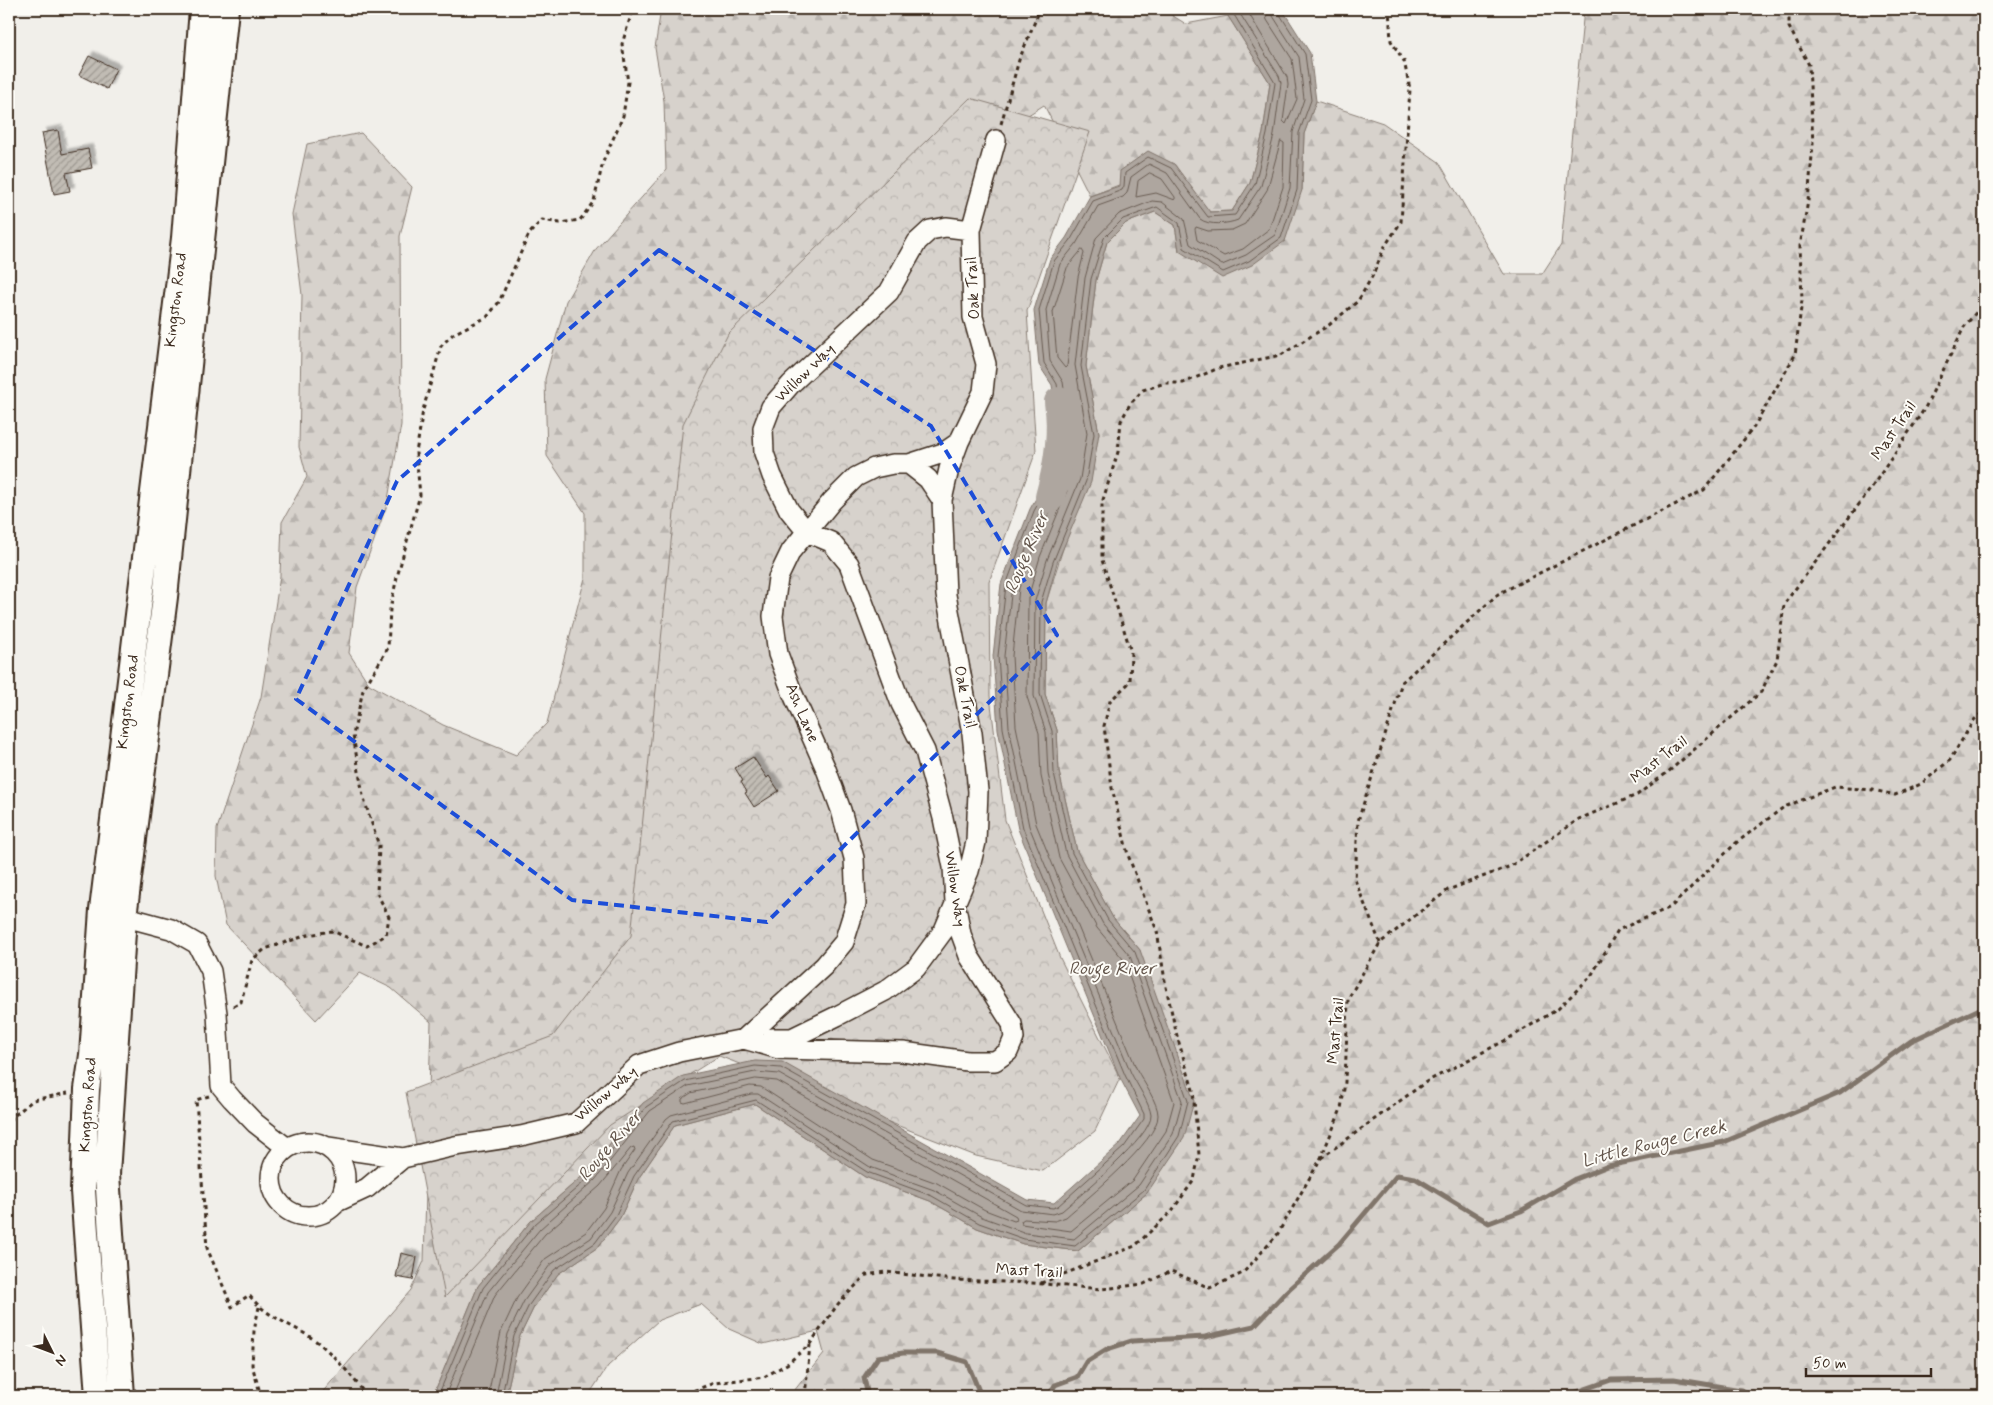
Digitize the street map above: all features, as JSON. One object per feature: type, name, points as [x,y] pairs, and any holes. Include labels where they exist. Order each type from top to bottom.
[{"type":"main road","name":"Kingston Road","points":[[122,1396],[107,1174],[113,914],[184,238],[197,11]]},
{"type":"main road","name":"Kingston Road","points":[[98,1396],[83,1191],[87,1089],[113,914],[165,597],[226,18]]},
{"type":"street","points":[[197,11],[226,18]]},
{"type":"street","name":"Oak Trail","points":[[744,1039],[792,1038],[885,991],[916,968],[944,930],[969,870],[976,842],[978,791],[972,733],[946,595],[942,500],[948,469],[983,392],[986,364],[972,318],[971,230],[996,140]]},
{"type":"street","name":"Willow Way","points":[[328,1147],[403,1158],[455,1146],[521,1136],[576,1123],[640,1064],[679,1052],[744,1039],[779,1049],[903,1052],[967,1061],[995,1061],[1008,1052],[1014,1038],[1012,1024],[969,956],[960,934],[955,902],[953,867],[925,750],[902,704],[849,564],[831,542],[807,532],[789,510],[772,476],[764,453],[763,428],[770,407],[791,384],[889,292],[917,242],[930,230],[946,227],[971,230]]},
{"type":"street","name":"Ash Lane","points":[[744,1039],[824,966],[844,942],[856,904],[854,858],[841,810],[778,654],[774,616],[778,578],[791,551],[832,501],[856,477],[874,468],[893,464],[909,464],[943,453],[959,442]]},
{"type":"street","points":[[909,464],[928,479],[942,500]]},
{"type":"street","points":[[113,914],[171,929],[197,944],[210,971],[217,1013],[221,1086],[255,1123],[287,1148]]},
{"type":"street","points":[[308,1142],[328,1147],[336,1154],[343,1165],[345,1178],[343,1190],[337,1202],[328,1210],[316,1215],[297,1213],[281,1204],[274,1193],[271,1181],[273,1168],[278,1157],[287,1148],[297,1144],[308,1142]]},
{"type":"street","name":"Willow Way","points":[[337,1202],[367,1188],[403,1158]]},
{"type":"path","points":[[217,1013],[241,1002],[252,960],[265,950],[308,935],[332,931],[367,946],[386,935],[389,917],[377,893],[379,846],[363,796],[353,735],[363,690],[388,648],[390,609],[395,585],[420,495],[416,453],[432,376],[441,346],[452,334],[487,317],[499,302],[529,234],[542,220],[560,223],[580,220],[594,201],[603,162],[623,116],[628,82],[622,44],[633,9]]},
{"type":"path","points":[[996,140],[1019,60],[1040,9]]},
{"type":"path","points":[[1040,1283],[1135,1246],[1171,1212],[1194,1180],[1199,1155],[1193,1090],[1175,1026],[1157,931],[1128,855],[1112,788],[1104,726],[1110,702],[1130,682],[1131,652],[1102,560],[1102,503],[1118,452],[1121,421],[1130,404],[1143,390],[1165,383],[1182,383],[1219,368],[1281,355],[1329,324],[1358,300],[1373,275],[1385,246],[1401,222],[1410,89],[1404,61],[1391,40],[1389,9]]},
{"type":"path","points":[[1380,943],[1355,880],[1358,821],[1402,682],[1498,594],[1704,490],[1754,427],[1795,355],[1802,300],[1800,246],[1808,201],[1813,144],[1809,65],[1789,27],[1788,9]]},
{"type":"path","name":"Mast Trail","points":[[679,1396],[714,1383],[764,1376],[787,1364],[810,1344],[838,1304],[866,1275],[885,1272],[954,1280],[1040,1283],[1102,1289],[1144,1284],[1171,1271],[1210,1288],[1243,1273],[1276,1235],[1321,1158],[1341,1109],[1345,1082],[1348,999],[1380,943],[1448,890],[1511,866],[1579,819],[1636,795],[1668,772],[1761,692],[1777,660],[1784,604],[1872,487],[1926,408],[1964,328],[1984,303]]},
{"type":"path","points":[[1321,1158],[1426,1082],[1506,1040],[1558,1009],[1591,976],[1618,930],[1671,907],[1736,843],[1784,807],[1835,787],[1873,790],[1895,795],[1921,784],[1950,760],[1974,720],[1984,711]]},
{"type":"path","points":[[221,1086],[210,1096],[196,1100],[207,1248],[232,1307],[249,1295],[259,1307],[315,1340],[357,1382],[366,1396]]},
{"type":"path","points":[[9,1120],[33,1100],[87,1089]]},
{"type":"path","points":[[259,1307],[254,1331],[252,1365],[261,1396]]},
{"type":"path","points":[[805,1396],[810,1344]]},
{"type":"highlighted area","points":[[659,250],[931,426],[1057,635],[767,922],[572,900],[296,699],[397,481]]},
{"type":"green space","points":[[661,9],[1162,9],[1186,24],[1228,16],[1270,83],[1263,133],[1250,183],[1232,211],[1209,212],[1174,164],[1090,196],[1044,105],[1025,117],[643,1103],[587,1172],[531,1221],[478,1286],[433,1396],[319,1396],[411,1290],[424,1261],[431,1022],[391,988],[360,973],[316,1020],[226,925],[216,876],[217,829],[261,697],[280,576],[282,522],[307,477],[299,447],[302,295],[292,214],[307,144],[361,133],[412,187],[400,236],[401,425],[387,505],[357,587],[349,653],[369,684],[443,725],[516,755],[547,723],[585,578],[585,513],[547,456],[545,379],[566,301],[596,249],[666,170],[664,101],[655,48]]},
{"type":"green space","points":[[1584,9],[1984,9],[1984,1396],[790,1396],[824,1353],[818,1331],[763,1344],[729,1329],[701,1304],[659,1320],[608,1366],[588,1396],[506,1396],[519,1338],[534,1307],[558,1274],[598,1247],[620,1218],[638,1179],[675,1125],[755,1104],[865,1177],[930,1201],[977,1228],[1023,1244],[1078,1251],[1147,1193],[1140,950],[1113,918],[1077,851],[1059,772],[1057,730],[1045,694],[1046,603],[1099,433],[1086,366],[1096,280],[1107,242],[1126,223],[1155,212],[1175,225],[1179,251],[1302,190],[1304,134],[1316,101],[1383,123],[1439,162],[1504,274],[1542,274],[1561,245]]},
{"type":"green space","points":[[970,98],[1090,132],[1027,311],[1036,451],[989,582],[990,696],[1005,820],[1060,958],[1120,1078],[1095,1131],[1043,1171],[976,1156],[719,1056],[610,1125],[445,1297],[406,1092],[553,1036],[631,936],[683,424],[728,334]]},
{"type":"water","name":"Rouge River","points":[[1221,9],[1282,9],[1310,53],[1316,101],[1304,134],[1302,190],[1285,241],[1252,265],[1222,278],[1179,251],[1175,225],[1155,212],[1126,223],[1107,242],[1096,280],[1086,366],[1099,433],[1091,482],[1057,563],[1046,603],[1045,694],[1057,730],[1059,772],[1077,851],[1113,918],[1140,950],[1194,1101],[1184,1138],[1147,1193],[1078,1251],[1023,1244],[977,1228],[930,1201],[865,1177],[755,1104],[675,1125],[638,1179],[620,1218],[598,1247],[558,1274],[534,1307],[519,1338],[506,1396],[433,1396],[478,1286],[531,1221],[587,1172],[643,1103],[683,1076],[755,1061],[782,1062],[1027,1200],[1054,1203],[1120,1144],[1140,1116],[1120,1078],[1018,829],[998,729],[993,656],[1001,584],[1030,509],[1062,452],[1052,385],[1039,365],[1034,310],[1050,259],[1066,238],[1090,196],[1119,186],[1120,171],[1148,151],[1174,164],[1210,212],[1232,211],[1250,183],[1263,133],[1270,83],[1228,16]]},
{"type":"building","points":[[89,56],[116,69],[107,89],[79,75]]},
{"type":"building","points":[[58,130],[62,154],[88,149],[92,168],[66,173],[70,191],[54,194],[42,133]]},
{"type":"building","points":[[753,757],[767,778],[769,776],[779,791],[754,807],[745,793],[747,792],[741,782],[743,781],[735,768]]},
{"type":"building","points":[[401,1253],[417,1257],[413,1280],[396,1277]]},
{"type":"waterway","name":"Rouge River","points":[[1050,497],[1060,449],[1059,402]]},
{"type":"waterway","name":"Little Rouge Creek","points":[[1049,1396],[1055,1385],[1077,1377],[1086,1362],[1107,1349],[1132,1341],[1205,1337],[1254,1326],[1289,1289],[1339,1244],[1397,1175],[1415,1178],[1489,1223],[1521,1211],[1575,1179],[1608,1166],[1724,1142],[1840,1093],[1911,1041],[1984,1007]]},
{"type":"waterway","name":"Little Rouge Creek","points":[[868,1396],[864,1378],[878,1357],[903,1353],[937,1353],[967,1362],[981,1396]]},
{"type":"waterway","points":[[1565,1396],[1611,1380],[1674,1379],[1741,1390],[1749,1396]]}]
